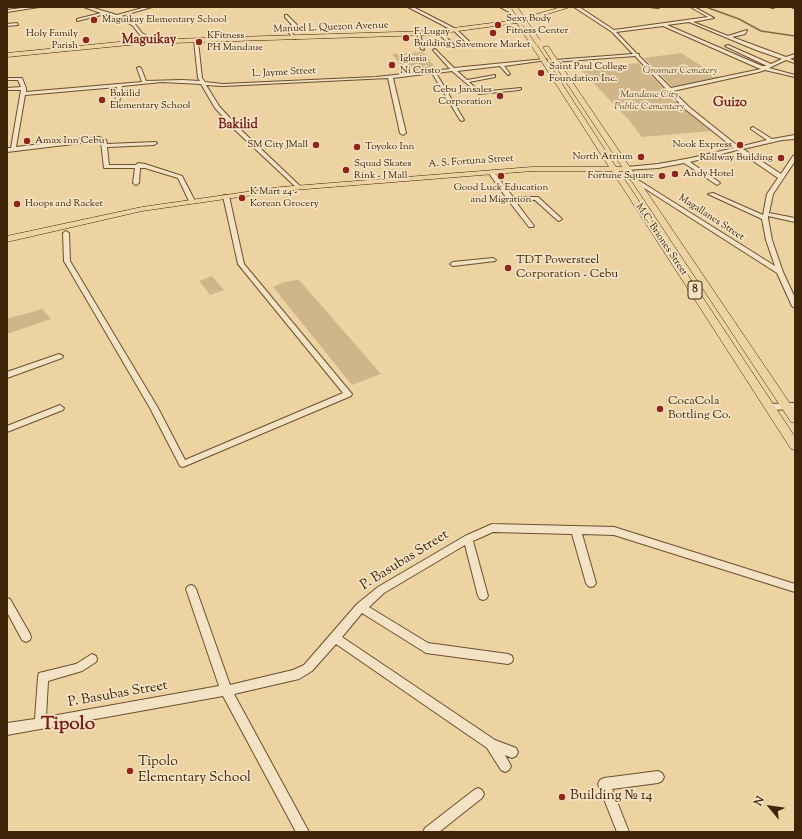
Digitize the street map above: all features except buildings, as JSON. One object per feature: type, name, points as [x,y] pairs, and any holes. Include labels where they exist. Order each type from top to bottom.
[{"type":"main road","name":"M.C. Briones Street","points":[[510,7],[514,10],[519,21],[615,168],[637,205],[795,446]]},
{"type":"main road","points":[[519,21],[526,15],[557,7]]},
{"type":"main road","points":[[519,21],[526,15],[537,16],[567,7]]},
{"type":"main road","name":"8","points":[[514,10],[539,43]]},
{"type":"main road","name":"M.C. Briones Street","points":[[526,15],[555,62],[633,178],[791,406],[795,419]]},
{"type":"main road","name":"Manuel L. Quezon Avenue","points":[[7,55],[154,41],[418,34],[519,21]]},
{"type":"main road","name":"M.C. Briones Street","points":[[539,43],[543,57]]},
{"type":"main road","name":"M.C. Briones Street","points":[[539,43],[550,54]]},
{"type":"main road","name":"A. S. Fortuna Street","points":[[7,239],[107,216],[192,201],[298,187],[535,169],[627,169]]},
{"type":"street","points":[[7,11],[37,7]]},
{"type":"street","points":[[86,7],[129,21],[141,34],[154,41]]},
{"type":"street","points":[[117,16],[150,7]]},
{"type":"street","points":[[410,7],[454,30],[472,46]]},
{"type":"street","points":[[502,7],[514,10]]},
{"type":"street","points":[[576,7],[614,31],[687,108],[739,149],[781,177]]},
{"type":"street","points":[[652,7],[658,7]]},
{"type":"street","points":[[614,31],[691,22],[712,18],[694,8]]},
{"type":"street","points":[[78,20],[104,13]]},
{"type":"street","points":[[286,16],[295,25],[287,28],[295,38]]},
{"type":"street","points":[[290,20],[297,20]]},
{"type":"street","points":[[691,22],[795,62]]},
{"type":"street","points":[[7,25],[17,24]]},
{"type":"street","points":[[664,25],[764,69],[795,76]]},
{"type":"street","points":[[727,37],[744,33],[746,31]]},
{"type":"street","points":[[439,32],[453,46]]},
{"type":"street","points":[[418,34],[424,49]]},
{"type":"street","points":[[196,41],[202,83],[227,119],[298,187]]},
{"type":"street","points":[[727,46],[771,66]]},
{"type":"street","points":[[435,50],[454,71],[479,93],[519,89]]},
{"type":"street","points":[[555,62],[638,55]]},
{"type":"street","points":[[669,90],[714,82],[764,69],[795,55]]},
{"type":"street","name":"L. Jayme Street","points":[[7,89],[24,91],[144,82],[182,81],[243,84],[390,76],[454,71],[500,65],[543,57]]},
{"type":"street","points":[[500,65],[508,74]]},
{"type":"street","points":[[139,68],[144,82]]},
{"type":"street","points":[[434,73],[462,120]]},
{"type":"street","points":[[390,76],[403,133]]},
{"type":"street","points":[[466,81],[493,76]]},
{"type":"street","points":[[7,79],[20,79],[24,91],[10,150],[96,139],[104,141],[106,167],[138,165],[164,171],[180,178],[192,201]]},
{"type":"street","points":[[117,103],[120,84]]},
{"type":"street","points":[[753,128],[771,141]]},
{"type":"street","name":"A. S. Fortuna Street","points":[[627,169],[658,166],[685,161],[771,141],[795,137]]},
{"type":"street","points":[[104,146],[154,143]]},
{"type":"street","points":[[795,157],[793,164],[781,177],[770,194],[765,216],[769,240],[780,272],[795,306]]},
{"type":"street","points":[[685,161],[717,183]]},
{"type":"street","points":[[136,183],[138,165]]},
{"type":"street","points":[[491,172],[531,226]]},
{"type":"street","name":"Magallanes Street","points":[[633,178],[780,272]]},
{"type":"street","points":[[711,194],[765,216],[795,220]]},
{"type":"street","points":[[66,233],[67,261],[154,408],[183,464],[348,394],[241,264],[226,196]]},
{"type":"street","points":[[510,199],[536,198],[559,219]]},
{"type":"street","points":[[453,264],[493,260]]},
{"type":"street","points":[[7,375],[59,356]]},
{"type":"street","points":[[770,407],[791,406]]},
{"type":"street","points":[[7,429],[60,408]]},
{"type":"street","name":"P. Basubas Street","points":[[7,729],[226,690],[303,672],[361,607],[381,590],[468,539],[492,528],[576,530],[621,533],[795,588]]},
{"type":"street","points":[[576,530],[591,583]]},
{"type":"street","points":[[468,539],[483,596]]},
{"type":"street","points":[[191,589],[226,690],[303,832]]},
{"type":"street","points":[[7,602],[26,637]]},
{"type":"street","points":[[361,607],[426,648],[508,659]]},
{"type":"street","points":[[334,637],[491,744],[512,752]]},
{"type":"street","points":[[40,723],[43,678],[78,668],[92,659]]},
{"type":"street","points":[[491,744],[505,766]]},
{"type":"street","points":[[623,832],[604,784],[658,778]]},
{"type":"street","points":[[429,832],[478,794]]},
{"type":"green space","points":[[423,52],[438,71],[407,73],[392,54]]},
{"type":"green space","name":"Grosmar Cemetery","points":[[681,53],[722,79],[674,88],[644,58]]},
{"type":"green space","name":"Mandaue City Public Cementery","points":[[638,63],[688,113],[711,131],[642,137],[627,118],[580,69]]},
{"type":"green space","points":[[212,276],[224,290],[210,295],[199,281]]},
{"type":"green space","points":[[298,280],[381,374],[352,385],[273,287],[284,282]]},
{"type":"green space","points":[[42,309],[51,319],[7,334],[7,319]]},
{"type":"waterway","points":[[706,7],[739,19],[761,31],[795,36]]},
{"type":"place","name":"Maguikay Elementary School","points":[[94,20]]},
{"type":"place","name":"Sexy Body Fitness Center","points":[[498,25]]},
{"type":"place","name":"Savemore Market","points":[[493,33]]},
{"type":"place","name":"F. Lugay Building","points":[[406,38]]},
{"type":"place","name":"Holy Family Parish","points":[[86,40]]},
{"type":"place","name":"KFitness PH Mandaue","points":[[199,42]]},
{"type":"place","name":"Iglesia Ni Cristo","points":[[392,65]]},
{"type":"place","name":"Saint Paul College Foundation Inc.","points":[[541,73]]},
{"type":"place","name":"Cebu Jansales Corporation","points":[[500,96]]},
{"type":"place","name":"Bakilid Elementary School","points":[[102,100]]},
{"type":"place","name":"Amax Inn Cebu","points":[[27,141]]},
{"type":"place","name":"SM City JMall","points":[[316,145]]},
{"type":"place","name":"Nook Express","points":[[740,145]]},
{"type":"place","name":"Toyoko Inn","points":[[357,147]]},
{"type":"place","name":"North Atrium","points":[[641,157]]},
{"type":"place","name":"Rollway Building","points":[[781,158]]},
{"type":"place","name":"Squad Skates Rink - J Mall","points":[[346,170]]},
{"type":"place","name":"Andy Hotel","points":[[675,174]]},
{"type":"place","name":"Good Luck Education and Migration","points":[[501,176]]},
{"type":"place","name":"Fortune Square","points":[[662,176]]},
{"type":"place","name":"K Mart 24 - Korean Grocery","points":[[242,198]]},
{"type":"place","name":"Hoops and Racket","points":[[17,204]]},
{"type":"place","name":"TDT Powersteel Corporation - Cebu","points":[[508,268]]},
{"type":"place","name":"CocaCola Bottling Co.","points":[[660,409]]},
{"type":"place","name":"Tipolo Elementary School","points":[[130,771]]},
{"type":"place","name":"Building № 14","points":[[562,797]]},
{"type":"district","name":"Maguikay","points":[[149,41]]},
{"type":"district","name":"Guizo","points":[[730,104]]},
{"type":"district","name":"Bakilid","points":[[238,126]]},
{"type":"district","name":"Tipolo","points":[[68,726]]}]
